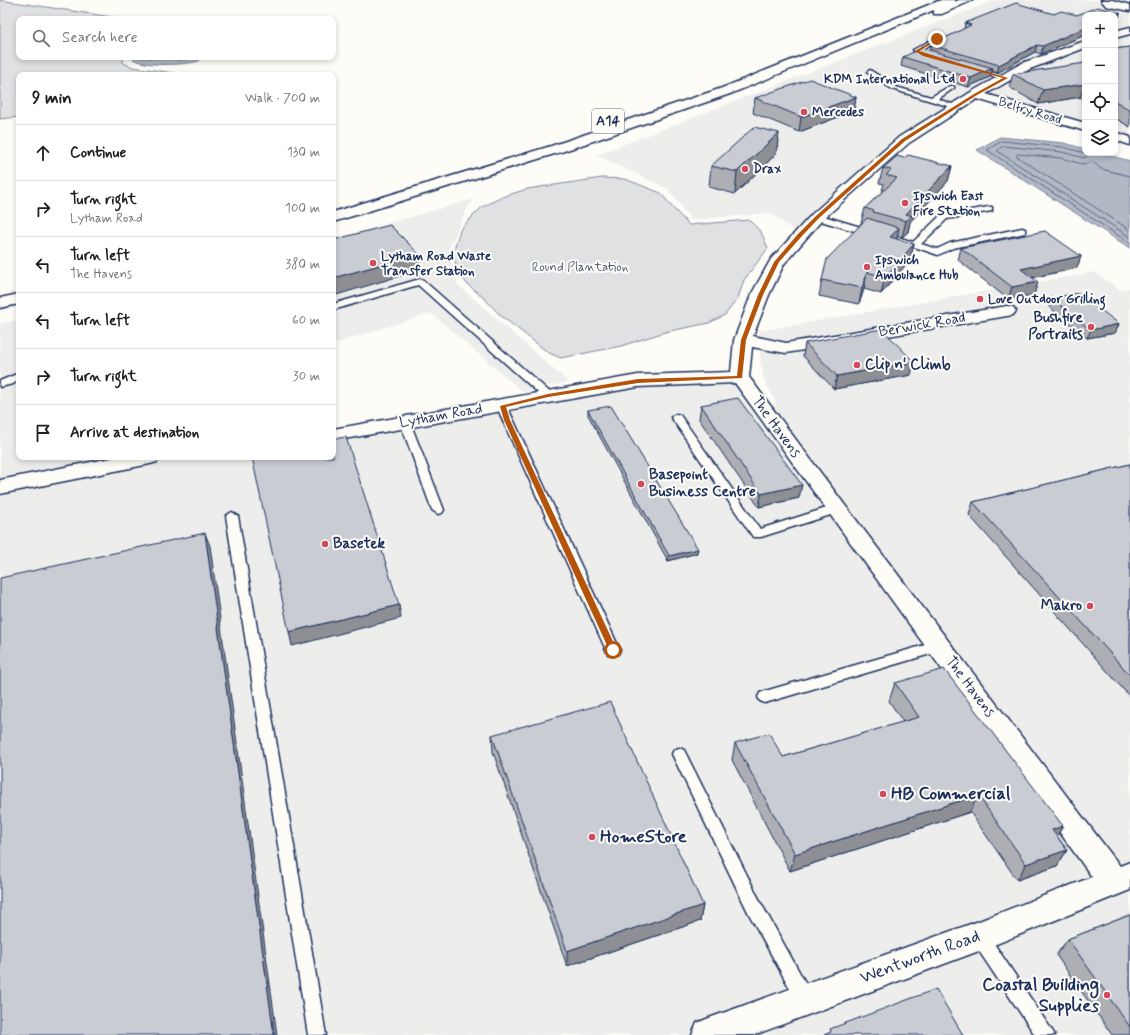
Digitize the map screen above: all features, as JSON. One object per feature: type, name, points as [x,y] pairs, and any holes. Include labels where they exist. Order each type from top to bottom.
[{"type":"main road","name":"A14","points":[[336,203],[572,133],[691,92],[926,0]]},
{"type":"main road","name":"A14","points":[[336,216],[556,150],[726,91],[950,0]]},
{"type":"main road","name":"A14","points":[[844,44],[886,33],[968,0]]},
{"type":"main road","points":[[1106,0],[1110,4],[1130,8]]},
{"type":"main road","points":[[1118,34],[1130,30]]},
{"type":"main road","points":[[740,377],[743,340],[760,295],[777,262],[817,217],[904,140],[1006,78],[1044,58],[1082,45]]},
{"type":"main road","name":"Belfry Road","points":[[976,95],[1082,126]]},
{"type":"main road","points":[[1118,137],[1130,141]]},
{"type":"main road","points":[[0,289],[16,285]]},
{"type":"main road","points":[[0,304],[16,300]]},
{"type":"main road","name":"Berwick Road","points":[[743,340],[786,348],[1007,311]]},
{"type":"main road","name":"Lytham Road","points":[[336,434],[638,381],[740,377]]},
{"type":"main road","name":"The Havens","points":[[740,377],[836,510],[939,646],[1122,879]]},
{"type":"main road","points":[[0,487],[135,460]]},
{"type":"main road","name":"Wentworth Road","points":[[709,1035],[979,936],[1122,879]]},
{"type":"lane","points":[[937,39],[916,51],[937,58]]},
{"type":"lane","points":[[970,68],[1006,78]]},
{"type":"lane","points":[[870,72],[894,88],[956,107]]},
{"type":"lane","points":[[932,100],[952,87]]},
{"type":"lane","points":[[915,245],[944,217],[989,209]]},
{"type":"lane","points":[[817,217],[938,252],[950,246],[1022,231]]},
{"type":"lane","points":[[336,306],[420,282],[548,396]]},
{"type":"lane","points":[[0,384],[9,382],[16,378]]},
{"type":"lane","points":[[502,406],[507,420],[613,650]]},
{"type":"lane","points":[[676,417],[757,534],[836,510]]},
{"type":"lane","points":[[405,422],[438,510]]},
{"type":"lane","points":[[232,516],[316,1035]]},
{"type":"lane","points":[[765,697],[939,646]]},
{"type":"lane","points":[[679,754],[752,904],[781,960],[805,999]]},
{"type":"lane","points":[[979,936],[1046,1035]]},
{"type":"shaded area","points":[[996,0],[1130,0],[1130,141],[1118,137],[1118,12],[1082,12],[1082,126],[975,95],[904,140],[800,235],[770,213],[691,220],[668,189],[596,155]]},
{"type":"shaded area","points":[[474,199],[465,212],[449,249],[457,284],[568,382],[523,392],[431,313],[336,343],[336,238]]},
{"type":"shaded area","points":[[1095,272],[1120,290],[1130,288],[1130,1035],[0,1035],[0,324],[16,320],[16,460],[336,460],[336,441],[421,425],[579,399],[577,392],[740,377],[762,407],[777,404],[764,380],[760,358],[759,331]]},
{"type":"green space","points":[[0,0],[105,16],[16,16],[16,60],[123,60],[123,63],[133,67],[167,72],[16,72],[16,117],[0,119]]},
{"type":"green space","name":"Round Plantation","points":[[602,178],[625,179],[661,193],[689,225],[749,220],[761,232],[768,248],[744,280],[738,298],[725,315],[709,323],[665,332],[621,346],[561,358],[549,353],[500,315],[483,297],[467,284],[457,269],[453,255],[455,246],[460,230],[469,220],[482,207],[502,197],[527,189]]},
{"type":"water","points":[[135,60],[200,60],[175,64],[139,62]]},
{"type":"water","points":[[1000,137],[1064,143],[1082,148],[1082,156],[1111,156],[1130,161],[1130,248],[977,150]]},
{"type":"building","points":[[1016,3],[1054,14],[1061,11],[1077,15],[1082,13],[1082,29],[1043,46],[1037,45],[999,65],[931,45],[971,25],[965,23]]},
{"type":"building","points":[[1097,7],[1116,12],[1084,12]]},
{"type":"building","points":[[1130,47],[1130,110],[1118,103],[1118,49]]},
{"type":"building","points":[[922,48],[993,68],[971,78],[903,57]]},
{"type":"building","points":[[1082,63],[1082,84],[1043,90],[1013,74]]},
{"type":"building","points":[[810,79],[856,97],[801,117],[755,98]]},
{"type":"building","points":[[754,127],[779,133],[737,172],[711,166]]},
{"type":"building","points":[[908,155],[952,166],[906,214],[912,216],[906,221],[873,212],[874,211],[865,208],[897,178],[886,175],[891,170],[883,168],[897,156],[904,158]]},
{"type":"building","points":[[867,218],[899,228],[890,237],[914,244],[885,277],[867,272],[862,288],[822,280],[827,259]]},
{"type":"building","points":[[390,225],[419,254],[336,277],[336,239]]},
{"type":"building","points":[[1045,231],[1081,256],[1021,269],[1038,282],[1012,287],[961,248]]},
{"type":"building","points":[[1079,293],[1119,324],[1091,330],[1051,298]]},
{"type":"building","points":[[882,329],[914,362],[837,376],[805,343]]},
{"type":"building","name":"Basepoint Business Centre","points":[[738,398],[802,485],[761,494],[701,405]]},
{"type":"building","name":"Basepoint Business Centre","points":[[611,406],[698,549],[669,556],[588,410]]},
{"type":"building","name":"Basetek","points":[[346,437],[399,605],[289,632],[253,460],[336,460],[336,439]]},
{"type":"building","name":"Makro","points":[[1130,464],[1130,675],[973,502]]},
{"type":"building","points":[[205,533],[274,1035],[0,1035],[0,578]]},
{"type":"building","name":"HB Commercial","points":[[944,669],[1063,826],[1052,830],[1067,850],[1026,864],[978,795],[795,854],[735,743],[769,733],[783,757],[919,717],[895,683]]},
{"type":"building","name":"HomeStore","points":[[610,702],[703,905],[567,951],[492,735]]},
{"type":"building","points":[[1130,915],[1130,1027],[1068,939]]},
{"type":"building","points":[[936,989],[963,1035],[824,1035],[831,1032],[830,1029]]},
{"type":"place","name":"KDM International Ltd","points":[[963,79]]},
{"type":"place","name":"Mercedes","points":[[804,112]]},
{"type":"place","name":"Drax","points":[[745,169]]},
{"type":"place","name":"Ipswich East Fire Station","points":[[905,203]]},
{"type":"place","name":"Lytham Road Waste Transfer Station","points":[[373,263]]},
{"type":"place","name":"Ipswich Ambulance Hub","points":[[867,267]]},
{"type":"place","name":"Love Outdoor Grilling","points":[[980,299]]},
{"type":"place","name":"Bushfire Portraits","points":[[1091,327]]},
{"type":"place","name":"Clip n' Climb","points":[[857,365]]},
{"type":"place","name":"Basepoint Business Centre","points":[[641,484]]},
{"type":"place","name":"Basetek","points":[[325,544]]},
{"type":"place","name":"Makro","points":[[1090,606]]},
{"type":"place","name":"HB Commercial","points":[[883,794]]},
{"type":"place","name":"HomeStore","points":[[592,837]]},
{"type":"place","name":"Coastal Building Supplies","points":[[1107,995]]},
{"type":"route","points":[[613,650],[507,420],[502,406],[548,396],[638,381],[740,377],[743,340],[760,295],[777,262],[800,235],[817,217],[904,140],[1006,78],[924,55],[916,51],[937,39]]}]
